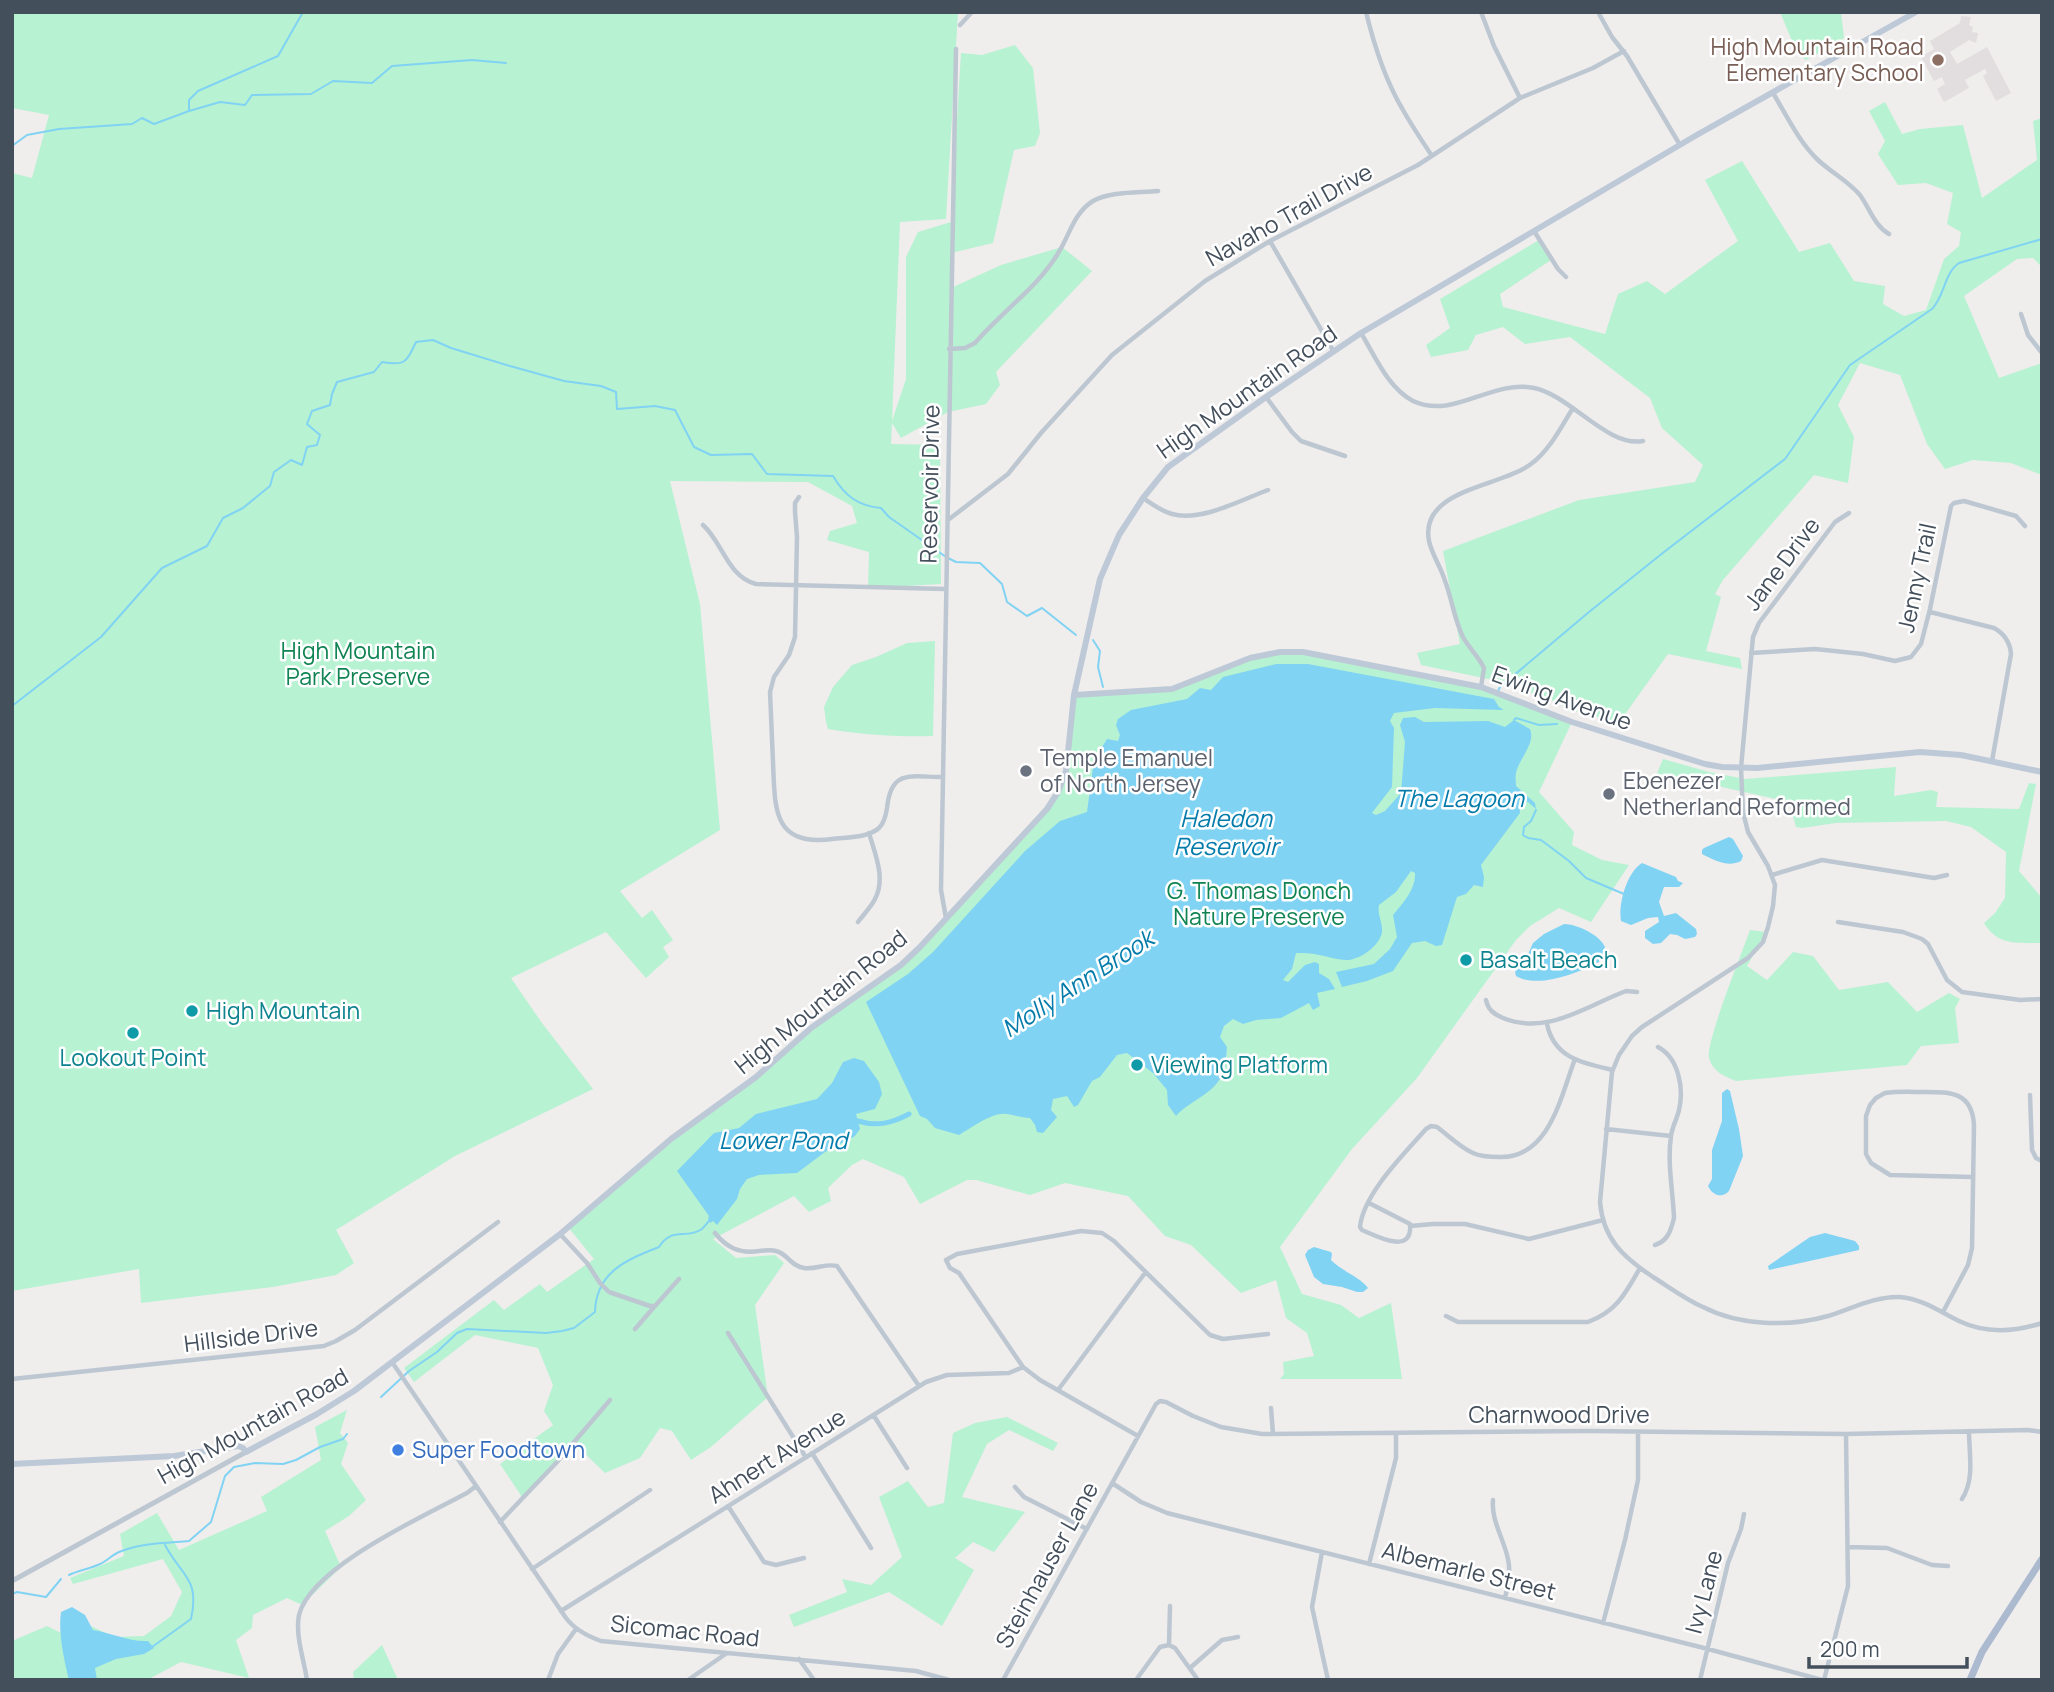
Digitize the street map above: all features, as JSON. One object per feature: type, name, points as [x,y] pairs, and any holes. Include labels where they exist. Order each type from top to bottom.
[{"type":"main road","name":"High Mountain Road","points":[[246,1452],[337,1402],[392,1362],[560,1234],[684,1128],[756,1077],[834,1010],[901,965],[946,919],[1053,801],[1066,771],[1074,695],[1100,579],[1119,534],[1159,477],[1179,458],[1361,333],[1680,145],[1916,12]]},
{"type":"main road","name":"Ewing Avenue","points":[[1074,695],[1172,689],[1250,658],[1292,652],[1315,654],[1481,687],[1572,722],[1688,760],[1722,767],[1741,768],[1944,752],[2042,772]]},
{"type":"main road","points":[[12,1464],[174,1456],[238,1446],[246,1452]]},
{"type":"main road","points":[[1970,1680],[1982,1652],[2039,1570],[2042,1559]]},
{"type":"street","points":[[960,25],[972,12]]},
{"type":"street","points":[[1366,12],[1391,86],[1432,156]]},
{"type":"street","points":[[1481,12],[1494,46],[1520,98]]},
{"type":"street","points":[[1598,12],[1680,145]]},
{"type":"street","name":"Reservoir Drive","points":[[946,919],[941,890],[942,777],[956,49]]},
{"type":"street","name":"Navaho Trail Drive","points":[[948,520],[1008,474],[1041,433],[1122,347],[1205,281],[1270,241],[1432,156],[1520,98],[1593,68],[1624,51]]},
{"type":"street","points":[[1773,93],[1810,152],[1853,188],[1877,224],[1889,234]]},
{"type":"street","points":[[950,349],[965,348],[975,343],[1044,273],[1059,253],[1076,218],[1085,207],[1107,196],[1158,191]]},
{"type":"street","points":[[1534,231],[1566,277]]},
{"type":"street","points":[[1270,241],[1334,352]]},
{"type":"street","points":[[2021,314],[2028,335],[2042,353]]},
{"type":"street","points":[[1361,333],[1391,382],[1403,394],[1420,403],[1446,406],[1504,388],[1523,386],[1550,393],[1618,439],[1643,441]]},
{"type":"street","points":[[1266,397],[1301,441],[1345,456]]},
{"type":"street","points":[[1481,687],[1484,668],[1469,648],[1459,627],[1443,575],[1430,546],[1429,525],[1438,507],[1450,498],[1514,474],[1532,463],[1548,447],[1573,408]]},
{"type":"street","points":[[1143,498],[1163,511],[1188,516],[1209,512],[1268,490]]},
{"type":"street","points":[[799,496],[795,503],[797,537],[794,643],[774,677],[770,692],[776,810],[780,821],[796,836],[808,840],[820,841],[869,833],[883,823],[889,792],[898,781],[906,777],[942,777]]},
{"type":"street","name":"Jenny Trail","points":[[1751,653],[1815,649],[1863,654],[1895,661],[1906,660],[1919,649],[1930,612],[1949,510],[1954,503],[1964,501],[2016,516],[2025,526]]},
{"type":"street","name":"Jane Drive","points":[[1772,876],[1744,823],[1741,768],[1753,637],[1759,623],[1835,522],[1849,513]]},
{"type":"street","points":[[703,525],[713,534],[729,565],[741,577],[755,584],[945,589]]},
{"type":"street","points":[[1930,612],[1994,628],[2003,634],[2009,643],[2011,654],[1992,761]]},
{"type":"street","points":[[858,922],[874,901],[879,885],[880,874],[869,833]]},
{"type":"street","points":[[1947,875],[1934,878],[1822,860],[1772,876],[1773,906],[1763,942],[1748,958],[1642,1027],[1625,1046],[1613,1070],[1600,1202],[1603,1220],[1610,1237],[1625,1256],[1640,1268],[1705,1309],[1733,1318],[1758,1322],[1790,1322],[1826,1317],[1885,1297],[1910,1298],[1960,1321],[1991,1330],[2010,1331],[2042,1323]]},
{"type":"street","points":[[1838,922],[1903,931],[1922,939],[1928,944],[1947,980],[1962,992],[2042,999]]},
{"type":"street","points":[[1486,1000],[1490,1011],[1512,1021],[1547,1024],[1626,991],[1637,992]]},
{"type":"street","points":[[1547,1024],[1556,1047],[1575,1059],[1613,1070]]},
{"type":"street","points":[[1655,1245],[1667,1237],[1674,1218],[1671,1136],[1679,1110],[1680,1087],[1672,1061],[1658,1047]]},
{"type":"street","points":[[1410,1226],[1405,1238],[1397,1243],[1360,1227],[1380,1181],[1431,1126],[1474,1154],[1507,1157],[1523,1152],[1547,1130],[1575,1059]]},
{"type":"street","points":[[1943,1312],[1970,1258],[1972,1248],[1973,1177],[1973,1116],[1969,1105],[1951,1092],[1894,1091],[1876,1098],[1870,1105],[1866,1116],[1866,1154],[1877,1169],[1890,1175],[1973,1177]]},
{"type":"street","points":[[2030,1095],[2032,1150],[2036,1158],[2042,1161]]},
{"type":"street","points":[[1606,1129],[1671,1136]]},
{"type":"street","points":[[1369,1203],[1403,1219],[1410,1226]]},
{"type":"street","points":[[1410,1226],[1433,1223],[1465,1224],[1529,1239],[1603,1220]]},
{"type":"street","name":"Hillside Drive","points":[[12,1379],[324,1346],[355,1330],[498,1222]]},
{"type":"street","points":[[1138,1436],[1033,1376],[1023,1367],[959,1273],[950,1268],[946,1260],[957,1254],[1087,1230],[1108,1237],[1210,1335],[1223,1339],[1268,1334]]},
{"type":"street","points":[[715,1233],[724,1243],[738,1251],[775,1250],[801,1268],[810,1269],[831,1264],[837,1266],[919,1386]]},
{"type":"street","points":[[560,1234],[587,1263],[601,1285],[620,1297],[655,1306]]},
{"type":"street","points":[[1446,1316],[1458,1322],[1588,1322],[1602,1317],[1615,1307],[1640,1268]]},
{"type":"street","points":[[1058,1390],[1145,1273]]},
{"type":"street","points":[[635,1329],[679,1279]]},
{"type":"street","points":[[727,1333],[805,1456]]},
{"type":"street","name":"Sicomac Road","points":[[392,1362],[532,1569],[576,1629],[601,1641],[916,1671],[948,1680]]},
{"type":"street","name":"Ahnert Avenue","points":[[561,1611],[919,1386],[942,1376],[1009,1373],[1023,1367]]},
{"type":"street","points":[[500,1522],[610,1401]]},
{"type":"street","name":"Charnwood Drive","points":[[1121,1467],[1156,1404],[1163,1401],[1221,1427],[1273,1434],[2042,1432]]},
{"type":"street","points":[[1271,1408],[1273,1434]]},
{"type":"street","points":[[874,1416],[907,1468]]},
{"type":"street","points":[[1962,1499],[1969,1489],[1969,1431]]},
{"type":"street","points":[[1603,1622],[1638,1480],[1638,1432]]},
{"type":"street","points":[[1369,1564],[1396,1458],[1396,1433]]},
{"type":"street","points":[[1823,1680],[1848,1586],[1846,1434]]},
{"type":"street","name":"High Mountain Road","points":[[12,1581],[246,1452]]},
{"type":"street","points":[[812,1453],[871,1548]]},
{"type":"street","name":"Steinhauser Lane","points":[[1003,1680],[1121,1467]]},
{"type":"street","name":"Albemarle Street","points":[[1112,1483],[1141,1502],[1167,1513],[1823,1680]]},
{"type":"street","points":[[307,1680],[298,1631],[299,1617],[315,1589],[342,1563],[367,1546],[476,1486]]},
{"type":"street","points":[[1015,1487],[1024,1497],[1087,1529]]},
{"type":"street","points":[[532,1569],[650,1490]]},
{"type":"street","points":[[1493,1500],[1496,1523],[1510,1567],[1505,1598]]},
{"type":"street","points":[[728,1506],[764,1562],[776,1565],[804,1558]]},
{"type":"street","name":"Ivy Lane","points":[[1700,1680],[1728,1563],[1744,1514]]},
{"type":"street","points":[[1848,1547],[1887,1548],[1932,1565],[1948,1566]]},
{"type":"street","points":[[1322,1552],[1312,1607],[1328,1680]]},
{"type":"street","points":[[1169,1645],[1170,1606]]},
{"type":"street","points":[[548,1680],[558,1654],[576,1629]]},
{"type":"street","points":[[1190,1668],[1222,1640],[1238,1637]]},
{"type":"street","points":[[1136,1680],[1160,1647],[1169,1645],[1175,1648],[1198,1680]]},
{"type":"street","points":[[688,1680],[728,1653]]},
{"type":"street","points":[[799,1659],[814,1680]]},
{"type":"shaded area","name":"High Mountain Road Elementary School","points":[[1961,16],[1971,17],[1969,25],[1973,27],[1972,32],[1978,33],[1976,43],[1969,40],[1950,52],[1957,64],[1987,47],[2011,93],[1996,101],[1983,76],[1987,73],[1985,69],[1965,80],[1969,88],[1944,102],[1937,89],[1945,84],[1942,77],[1934,81],[1921,57],[1934,49],[1930,41],[1960,23]]},
{"type":"green space","name":"High Mountain Park Preserve","points":[[12,12],[958,12],[946,219],[900,222],[892,421],[906,379],[906,257],[918,232],[951,222],[961,53],[982,55],[1015,45],[1033,68],[1040,133],[1035,146],[1014,150],[993,243],[951,253],[951,288],[1001,265],[1062,247],[1092,271],[996,372],[1000,385],[986,404],[948,412],[901,438],[892,423],[891,444],[940,445],[941,584],[868,588],[869,552],[827,540],[830,531],[857,523],[852,506],[808,482],[670,481],[700,604],[720,830],[620,891],[642,918],[652,910],[673,940],[663,947],[669,957],[646,978],[606,932],[511,978],[593,1089],[455,1156],[336,1230],[354,1263],[336,1275],[273,1287],[141,1303],[139,1269],[12,1291],[12,173],[32,178],[49,115],[12,108]]},
{"type":"green space","points":[[1780,12],[1841,12],[1844,38],[1806,60],[1797,53]]},
{"type":"green space","points":[[1885,102],[1902,134],[1920,129],[1963,125],[1982,198],[2037,160],[2033,121],[2042,118],[2042,267],[2033,258],[2017,259],[1964,296],[1999,378],[2042,363],[2042,475],[2011,463],[1973,460],[1945,469],[1927,444],[1900,375],[1860,363],[1838,405],[1854,437],[1848,483],[1814,475],[1723,580],[1715,594],[1721,597],[1706,651],[1740,658],[1742,669],[1668,654],[1618,724],[1583,712],[1567,711],[1560,703],[1498,681],[1421,665],[1417,653],[1460,644],[1443,551],[1579,500],[1695,482],[1703,465],[1662,428],[1650,398],[1570,337],[1525,344],[1503,327],[1476,335],[1468,350],[1431,357],[1426,345],[1450,328],[1440,299],[1539,240],[1551,260],[1500,294],[1503,307],[1605,334],[1618,294],[1647,281],[1665,294],[1738,241],[1705,180],[1742,161],[1799,252],[1830,243],[1854,281],[1885,286],[1883,304],[1904,316],[1926,310],[1944,259],[1959,246],[1961,232],[1947,224],[1953,193],[1926,183],[1898,185],[1878,154],[1885,141],[1869,111]]},
{"type":"green space","points":[[935,641],[933,736],[880,735],[828,729],[824,707],[833,687],[852,665],[907,643]]},
{"type":"green space","name":"G. Thomas Donch Nature Preserve","points":[[1292,652],[1481,687],[1572,722],[1539,792],[1574,832],[1572,845],[1602,860],[1629,865],[1591,922],[1559,908],[1530,926],[1516,940],[1417,1078],[1352,1149],[1280,1247],[1302,1294],[1341,1305],[1359,1318],[1391,1303],[1402,1379],[1280,1379],[1284,1374],[1283,1362],[1314,1356],[1307,1333],[1286,1318],[1276,1280],[1241,1293],[1191,1245],[1165,1236],[1128,1196],[1065,1183],[1030,1195],[967,1180],[920,1204],[904,1177],[863,1159],[852,1165],[828,1188],[831,1201],[809,1212],[794,1196],[713,1239],[736,1258],[775,1255],[784,1263],[755,1305],[768,1397],[711,1447],[691,1460],[672,1431],[660,1428],[640,1458],[605,1473],[580,1449],[565,1452],[522,1497],[500,1464],[553,1425],[544,1411],[553,1385],[538,1348],[475,1335],[414,1382],[404,1368],[494,1300],[504,1310],[540,1284],[547,1292],[594,1259],[568,1227],[656,1152],[731,1096],[810,1030],[901,965],[1047,809],[1063,782],[1074,695],[1163,691],[1232,664]]},
{"type":"green space","points":[[1663,759],[1745,779],[1896,767],[1894,796],[1931,790],[1938,792],[1936,807],[2019,809],[2029,783],[2036,784],[2019,871],[2042,898],[2042,943],[2009,942],[1995,936],[1984,923],[2005,898],[2006,852],[1971,827],[1946,821],[1836,823],[1796,827],[1789,802],[1691,780],[1655,778]]},
{"type":"green space","points":[[1750,930],[1766,932],[1747,966],[1767,980],[1793,952],[1813,956],[1839,990],[1888,982],[1917,1012],[1949,993],[1960,999],[1955,1008],[1959,1043],[1921,1046],[1907,1065],[1736,1081],[1723,1075],[1711,1063],[1709,1049]]},
{"type":"green space","points":[[347,1410],[340,1433],[348,1443],[341,1464],[366,1500],[349,1516],[325,1531],[341,1567],[302,1605],[287,1598],[253,1615],[252,1628],[236,1640],[249,1678],[181,1662],[147,1680],[12,1680],[12,1641],[47,1626],[63,1634],[74,1618],[114,1637],[144,1636],[171,1616],[182,1592],[163,1559],[73,1584],[70,1578],[124,1556],[120,1534],[157,1513],[179,1550],[267,1511],[261,1497],[321,1460],[315,1427]]},
{"type":"green space","points":[[1007,1417],[1058,1443],[1053,1451],[1009,1430],[987,1444],[962,1497],[1025,1512],[994,1552],[973,1542],[955,1558],[974,1570],[942,1626],[889,1592],[794,1627],[789,1615],[847,1592],[842,1579],[871,1585],[902,1557],[879,1497],[908,1481],[928,1507],[944,1503],[953,1433],[975,1423]]},
{"type":"green space","points":[[382,1645],[398,1680],[354,1680],[353,1672]]},
{"type":"water","name":"Haledon Reservoir","points":[[1276,664],[1308,664],[1494,699],[1504,710],[1435,708],[1394,713],[1390,721],[1394,728],[1392,787],[1372,813],[1376,815],[1385,811],[1401,793],[1405,742],[1400,725],[1403,718],[1415,717],[1424,722],[1488,721],[1505,727],[1514,720],[1530,729],[1531,740],[1518,767],[1516,786],[1535,803],[1536,809],[1528,802],[1519,800],[1520,813],[1481,865],[1483,887],[1474,885],[1466,894],[1457,897],[1442,945],[1436,946],[1425,941],[1412,943],[1393,971],[1342,987],[1336,972],[1374,964],[1390,949],[1397,937],[1393,915],[1408,896],[1415,879],[1415,873],[1411,871],[1396,892],[1379,905],[1382,932],[1368,952],[1351,960],[1296,953],[1292,969],[1283,980],[1288,982],[1305,965],[1315,962],[1319,964],[1319,973],[1329,979],[1335,989],[1317,993],[1320,1006],[1313,1010],[1309,1003],[1281,1018],[1243,1024],[1233,1019],[1224,1026],[1220,1037],[1227,1047],[1224,1069],[1218,1082],[1176,1116],[1168,1105],[1167,1090],[1153,1073],[1127,1053],[1117,1055],[1100,1077],[1092,1081],[1078,1105],[1074,1107],[1067,1096],[1053,1099],[1051,1110],[1057,1117],[1043,1133],[1037,1132],[1030,1118],[1007,1114],[989,1118],[959,1135],[935,1128],[920,1116],[866,1002],[908,974],[933,952],[1025,851],[1060,821],[1087,812],[1094,760],[1107,739],[1118,741],[1118,719],[1131,710],[1187,699],[1200,688],[1211,690],[1223,677]]},
{"type":"water","points":[[1729,837],[1743,856],[1741,861],[1726,863],[1702,854],[1704,848]]},
{"type":"water","points":[[1642,863],[1676,877],[1683,883],[1679,887],[1664,887],[1659,902],[1664,916],[1676,913],[1696,929],[1695,937],[1685,939],[1670,934],[1661,943],[1653,944],[1645,938],[1645,931],[1659,922],[1658,917],[1631,925],[1621,921],[1625,889],[1632,873]]},
{"type":"water","points":[[1564,924],[1588,931],[1598,938],[1605,947],[1599,962],[1558,978],[1535,981],[1516,976],[1515,972],[1525,961],[1533,943]]},
{"type":"water","name":"Lower Pond","points":[[854,1058],[864,1061],[879,1082],[882,1094],[875,1109],[856,1114],[860,1129],[855,1136],[825,1152],[797,1173],[759,1175],[747,1179],[737,1199],[717,1225],[713,1221],[710,1223],[709,1216],[677,1171],[714,1133],[739,1128],[756,1114],[817,1099],[832,1083],[843,1062]]},
{"type":"water","points":[[1727,1089],[1730,1091],[1743,1156],[1729,1191],[1720,1195],[1715,1194],[1708,1186],[1712,1179],[1712,1150],[1722,1121],[1722,1093]]},
{"type":"water","points":[[1825,1233],[1855,1241],[1859,1250],[1769,1270],[1768,1266],[1810,1237]]},
{"type":"water","points":[[1314,1247],[1331,1252],[1331,1260],[1368,1288],[1357,1292],[1323,1284],[1314,1277],[1305,1255]]},
{"type":"water","points":[[72,1607],[85,1615],[93,1630],[148,1641],[154,1648],[144,1654],[116,1659],[95,1668],[97,1680],[69,1680],[60,1620],[61,1612]]},
{"type":"waterway","points":[[189,110],[189,100],[198,91],[278,56],[303,12]]},
{"type":"waterway","points":[[12,146],[27,135],[59,129],[132,124],[142,118],[154,124],[220,102],[245,105],[252,95],[311,94],[333,81],[372,83],[392,66],[472,60],[506,63]]},
{"type":"waterway","points":[[1498,691],[1589,612],[1785,459],[1850,365],[1932,309],[1954,267],[1959,263],[2042,239]]},
{"type":"waterway","points":[[12,706],[101,637],[162,568],[207,546],[223,518],[243,508],[270,486],[274,472],[291,460],[302,465],[307,447],[317,445],[320,435],[307,424],[312,411],[330,405],[337,382],[374,372],[382,362],[400,363],[410,355],[416,342],[433,340],[451,348],[564,381],[601,386],[616,392],[617,409],[655,406],[675,410],[694,447],[711,455],[752,454],[767,474],[833,476],[853,499],[881,508],[889,517],[946,557],[956,562],[980,563],[1002,584],[1007,602],[1027,616],[1042,608],[1076,635]]},
{"type":"waterway","points":[[1093,640],[1100,651],[1098,667],[1103,687]]},
{"type":"waterway","points":[[1514,720],[1516,718],[1539,725],[1557,724]]},
{"type":"waterway","name":"Molly Ann Brook","points":[[1536,810],[1531,821],[1524,827],[1523,835],[1541,840],[1586,878],[1624,894]]},
{"type":"waterway","points":[[858,1121],[884,1123],[909,1114]]},
{"type":"waterway","name":"Molly Ann Brook","points":[[381,1397],[457,1333],[467,1329],[546,1333],[574,1328],[595,1312],[601,1287],[615,1269],[659,1247],[669,1237],[702,1229],[710,1220]]},
{"type":"waterway","name":"Molly Ann Brook","points":[[69,1575],[96,1566],[127,1549],[189,1541],[211,1522],[225,1476],[234,1467],[255,1463],[283,1464],[343,1439],[347,1434]]},
{"type":"waterway","points":[[152,1647],[191,1619],[193,1605],[188,1579],[165,1545]]},
{"type":"waterway","name":"Molly Ann Brook","points":[[12,1594],[17,1592],[46,1597],[61,1579]]},
{"type":"place","name":"High Mountain Road Elementary School","points":[[1938,60]]},
{"type":"place","name":"Temple Emanuel of North Jersey","points":[[1026,771]]},
{"type":"place","name":"Ebenezer Netherland Reformed","points":[[1609,794]]},
{"type":"place","name":"Basalt Beach","points":[[1466,960]]},
{"type":"place","name":"High Mountain","points":[[192,1011]]},
{"type":"place","name":"Lookout Point","points":[[133,1033]]},
{"type":"place","name":"Viewing Platform","points":[[1137,1065]]},
{"type":"place","name":"Super Foodtown","points":[[398,1450]]},
{"type":"water label","name":"The Lagoon","points":[[1459,799]]}]
